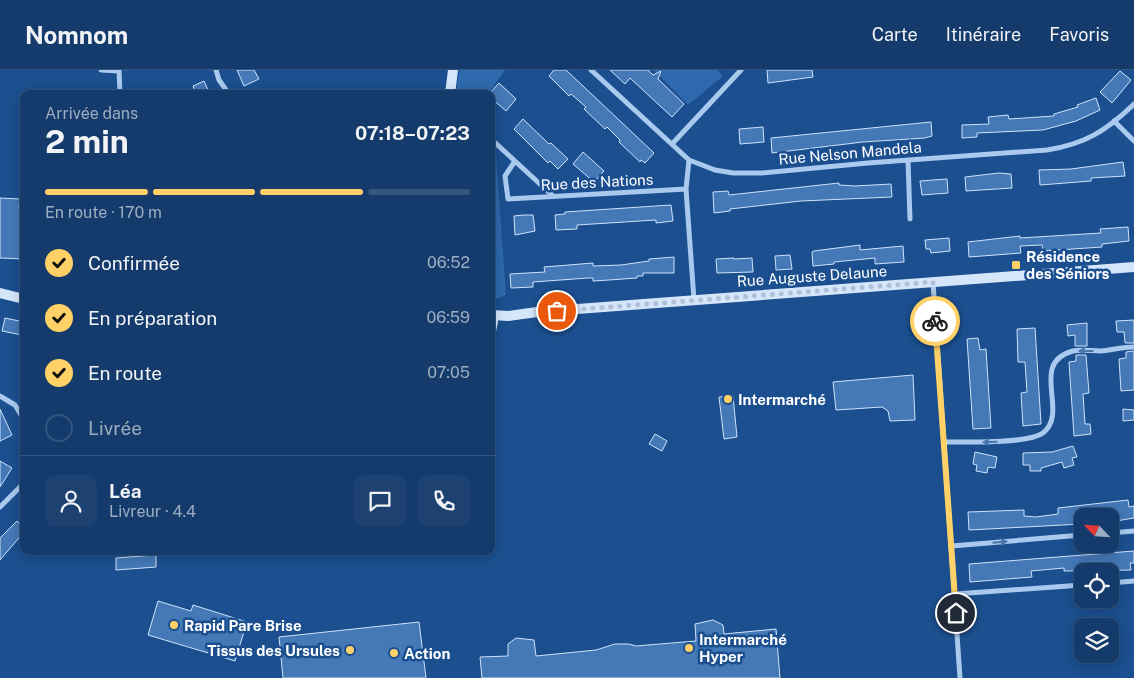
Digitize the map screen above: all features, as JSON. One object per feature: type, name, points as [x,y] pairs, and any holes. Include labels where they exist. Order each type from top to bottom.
[{"type":"street","points":[[100,70],[119,70],[120,90]]},
{"type":"street","points":[[216,70],[219,80],[226,90]]},
{"type":"street","points":[[450,90],[452,70]]},
{"type":"street","name":"Rue Nelson Mandela","points":[[591,70],[689,160],[715,170],[733,173],[761,173],[1047,150],[1086,141],[1134,104]]},
{"type":"street","points":[[672,144],[741,70]]},
{"type":"street","points":[[1114,121],[1134,141]]},
{"type":"street","points":[[495,143],[553,196]]},
{"type":"street","points":[[689,160],[686,189],[694,300]]},
{"type":"street","points":[[908,160],[910,219]]},
{"type":"street","name":"Rue des Nations","points":[[514,161],[505,176],[508,199],[686,189]]},
{"type":"street","name":"Rue Auguste Delaune","points":[[495,315],[508,316],[537,312],[1134,267]]},
{"type":"street","points":[[933,282],[960,678]]},
{"type":"street","points":[[0,293],[20,298]]},
{"type":"street","points":[[944,442],[1006,441],[1042,434],[1049,426],[1054,415],[1050,380],[1052,369],[1062,356],[1074,351],[1099,351],[1134,347]]},
{"type":"street","points":[[0,396],[15,405],[20,413]]},
{"type":"street","points":[[0,507],[20,487]]},
{"type":"street","points":[[1119,532],[1134,531]]},
{"type":"street","points":[[952,546],[1074,536]]},
{"type":"street","points":[[1119,582],[1134,581]]},
{"type":"street","points":[[955,594],[1074,586]]},
{"type":"shaded area","points":[[459,70],[505,70],[491,90],[456,90]]},
{"type":"shaded area","points":[[654,70],[718,70],[723,76],[688,105]]},
{"type":"shaded area","points":[[495,154],[496,155],[506,295],[495,300]]},
{"type":"building","points":[[237,70],[254,70],[259,79],[244,86]]},
{"type":"building","points":[[554,70],[566,70],[654,153],[645,163],[641,160],[640,162],[619,142],[620,140],[607,127],[605,129],[584,109],[586,107],[571,94],[569,96],[549,76]]},
{"type":"building","points":[[610,70],[648,70],[653,75],[661,71],[658,79],[684,104],[672,117],[630,78],[625,84]]},
{"type":"building","points":[[767,70],[812,70],[813,77],[768,83]]},
{"type":"building","points":[[1120,71],[1131,80],[1112,103],[1100,92]]},
{"type":"building","points":[[204,81],[208,90],[194,90],[193,86]]},
{"type":"building","points":[[499,83],[516,99],[506,111],[495,101],[495,90],[493,90]]},
{"type":"building","points":[[1096,98],[1100,110],[1076,121],[1043,130],[977,133],[977,137],[962,138],[962,125],[989,124],[988,117],[1008,115],[1009,119],[1054,116],[1054,114],[1078,107],[1077,105]]},
{"type":"building","points":[[523,119],[568,159],[558,169],[550,161],[548,163],[514,129]]},
{"type":"building","points":[[931,122],[932,136],[925,138],[863,142],[772,153],[771,138]]},
{"type":"building","points":[[763,127],[764,142],[740,144],[739,129]]},
{"type":"building","points":[[583,152],[604,171],[594,182],[573,164]]},
{"type":"building","points":[[1123,162],[1125,176],[1091,178],[1091,181],[1040,185],[1039,170],[1071,169]]},
{"type":"building","points":[[999,173],[1011,174],[1012,188],[966,191],[965,177]]},
{"type":"building","points":[[947,179],[948,193],[922,195],[920,181]]},
{"type":"building","points":[[839,183],[839,185],[855,186],[891,184],[892,197],[801,201],[730,209],[730,211],[714,213],[713,192],[728,191],[729,195]]},
{"type":"building","points":[[0,198],[20,199],[20,259],[0,258]]},
{"type":"building","points":[[671,205],[673,221],[656,223],[656,220],[577,225],[577,229],[556,230],[555,215],[565,214],[565,212]]},
{"type":"building","points":[[533,215],[535,231],[515,235],[514,216]]},
{"type":"building","points":[[1128,227],[1129,241],[1102,244],[1102,247],[1043,251],[1042,245],[1020,246],[1021,253],[969,257],[968,242],[1020,236],[1020,238],[1101,233],[1100,229]]},
{"type":"building","points":[[949,238],[950,251],[931,253],[930,249],[926,249],[925,240]]},
{"type":"building","points":[[860,245],[860,250],[903,246],[904,262],[875,264],[875,258],[813,266],[812,252],[814,251]]},
{"type":"building","points":[[790,255],[792,269],[776,270],[775,256]]},
{"type":"building","points":[[674,257],[674,273],[643,273],[643,276],[637,276],[637,278],[609,280],[593,281],[593,278],[588,278],[533,282],[533,287],[511,288],[510,274],[545,272],[544,267],[593,263],[593,266],[621,265],[649,261],[649,259]]},
{"type":"building","points":[[752,258],[753,272],[717,273],[716,259]]},
{"type":"building","points":[[5,318],[20,321],[20,335],[2,331]]},
{"type":"building","points":[[1134,320],[1134,343],[1125,343],[1124,332],[1117,332],[1116,321]]},
{"type":"building","points":[[1087,323],[1087,346],[1075,346],[1075,335],[1068,336],[1067,325]]},
{"type":"building","points":[[1035,328],[1041,424],[1023,426],[1021,393],[1027,392],[1025,362],[1018,362],[1017,329]]},
{"type":"building","points":[[978,338],[980,350],[986,349],[991,428],[973,429],[967,339]]},
{"type":"building","points":[[1134,351],[1134,390],[1121,391],[1119,359],[1126,358],[1126,352]]},
{"type":"building","points":[[1076,355],[1086,355],[1089,393],[1083,394],[1085,424],[1090,424],[1091,434],[1074,436],[1069,362],[1076,361]]},
{"type":"building","points":[[913,375],[915,420],[890,421],[888,411],[882,407],[836,410],[833,382]]},
{"type":"building","points":[[733,396],[737,437],[724,439],[719,397]]},
{"type":"building","points":[[0,409],[12,435],[0,441]]},
{"type":"building","points":[[1123,409],[1134,410],[1134,420],[1123,421]]},
{"type":"building","points":[[655,434],[667,441],[662,451],[649,444]]},
{"type":"building","points":[[1073,446],[1077,457],[1072,458],[1074,465],[1064,468],[1062,462],[1041,468],[1041,471],[1030,471],[1030,465],[1023,465],[1023,453],[1052,452]]},
{"type":"building","points":[[975,452],[997,457],[995,468],[988,467],[987,473],[976,471],[977,465],[973,464]]},
{"type":"building","points":[[0,461],[12,468],[0,487]]},
{"type":"building","points":[[1128,500],[1129,507],[1134,506],[1134,518],[1119,520],[1119,508],[1074,508],[1074,524],[969,530],[968,512],[1024,510],[1024,516],[1036,517],[1058,514],[1058,508]]},
{"type":"building","points":[[17,521],[20,524],[20,537],[0,560],[0,538]]},
{"type":"building","points":[[1134,551],[1134,563],[1130,563],[1131,570],[1119,570],[1119,563],[1074,563],[1074,571],[1064,571],[1064,568],[1031,571],[1032,577],[970,582],[969,564]]},
{"type":"building","points":[[156,555],[156,567],[116,570],[116,558]]},
{"type":"building","points":[[158,601],[191,611],[193,605],[247,622],[235,661],[148,635]]},
{"type":"building","name":"Intermarché Hyper","points":[[713,620],[723,625],[724,634],[776,629],[780,678],[482,678],[480,657],[508,656],[508,644],[516,638],[534,640],[536,656],[596,650],[615,644],[636,646],[696,641],[695,624]]},
{"type":"building","points":[[419,622],[426,678],[283,678],[279,637]]},
{"type":"way so far","points":[[557,311],[933,282],[935,321]]},
{"type":"place","name":"Résidence des Séniors","points":[[1016,265]]},
{"type":"place","name":"Intermarché","points":[[728,399]]},
{"type":"place","name":"Rapid Pare Brise","points":[[174,625]]},
{"type":"place","name":"Intermarché Hyper","points":[[689,648]]},
{"type":"place","name":"Tissus des Ursules","points":[[350,650]]},
{"type":"place","name":"Action","points":[[394,653]]},
{"type":"route","points":[[935,321],[956,613]]}]
